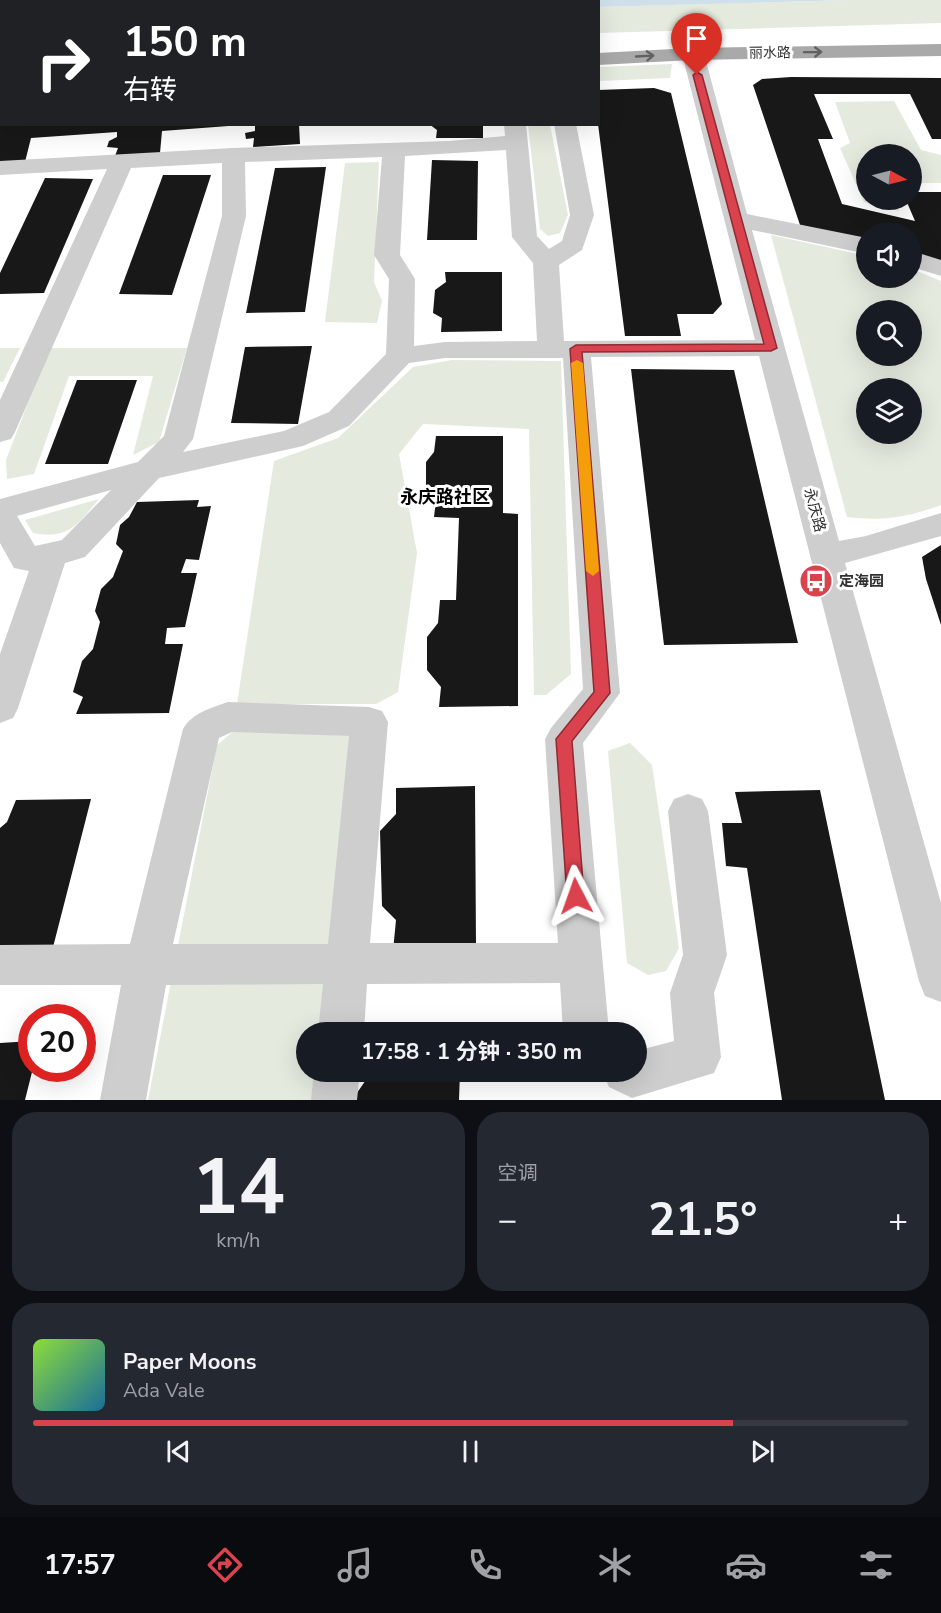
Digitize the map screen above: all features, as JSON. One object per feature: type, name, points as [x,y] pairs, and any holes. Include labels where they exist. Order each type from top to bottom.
[{"type":"main road","name":"丽水路","points":[[600,59],[691,47],[941,35]]},
{"type":"main road","name":"丽水路","points":[[600,43],[691,47],[941,50]]},
{"type":"street","name":"永庆路","points":[[691,47],[941,981]]},
{"type":"street","points":[[546,262],[573,245],[582,215],[564,126]]},
{"type":"street","points":[[3,172],[123,161],[233,155],[323,143],[394,150],[516,133],[525,237],[546,262],[563,349],[602,693],[564,739],[585,1022]]},
{"type":"street","points":[[394,150],[387,255],[402,279],[400,356]]},
{"type":"street","points":[[233,155],[234,216],[178,440],[148,470],[73,549],[27,560],[0,512],[148,470],[292,439],[339,418],[400,356],[445,350],[771,348]]},
{"type":"street","points":[[0,432],[123,161]]},
{"type":"street","points":[[736,219],[856,244]]},
{"type":"street","points":[[922,261],[941,268]]},
{"type":"street","points":[[827,555],[868,547],[941,524]]},
{"type":"street","points":[[0,708],[51,554]]},
{"type":"street","points":[[123,1100],[147,964],[202,729],[228,717],[369,722],[341,1022]]},
{"type":"street","points":[[647,1071],[698,1058],[692,993],[705,955],[688,811]]},
{"type":"street","points":[[0,965],[581,963]]},
{"type":"street","points":[[334,1100],[336,1082]]},
{"type":"shaded area","points":[[849,0],[941,0],[941,23],[600,33],[600,7]]},
{"type":"shaded area","points":[[672,64],[670,78],[600,81],[600,67]]},
{"type":"shaded area","points":[[894,101],[918,144],[856,144],[856,184],[840,148],[850,143],[835,102]]},
{"type":"shaded area","points":[[528,126],[550,126],[568,215],[560,233],[548,236],[540,229]]},
{"type":"shaded area","points":[[922,150],[941,155],[941,183],[922,183]]},
{"type":"shaded area","points":[[379,162],[374,282],[382,301],[377,323],[325,322],[345,163]]},
{"type":"shaded area","points":[[771,235],[856,254],[856,288],[922,288],[922,273],[941,281],[941,505],[917,513],[872,519],[847,517]]},
{"type":"shaded area","points":[[0,348],[20,348],[3,382],[0,382]]},
{"type":"shaded area","points":[[49,348],[187,348],[159,442],[133,455],[153,376],[69,376],[34,474],[7,479],[6,460]]},
{"type":"shaded area","points":[[452,360],[561,361],[571,674],[546,695],[534,695],[529,429],[423,424],[399,454],[417,553],[398,692],[376,704],[237,704],[274,461],[338,438],[413,367]]},
{"type":"shaded area","points":[[99,499],[78,523],[64,532],[45,535],[33,533],[25,520]]},
{"type":"shaded area","points":[[235,730],[350,736],[322,1022],[296,1022],[296,1082],[316,1082],[314,1100],[148,1100],[217,745]]},
{"type":"shaded area","points":[[630,743],[652,765],[679,948],[666,971],[648,975],[627,963],[608,751]]},
{"type":"water","points":[[600,0],[849,0],[600,7]]},
{"type":"building","points":[[791,77],[941,78],[941,139],[932,139],[910,94],[814,94],[833,139],[818,139],[842,204],[856,207],[856,210],[868,210],[915,221],[910,210],[922,210],[922,192],[941,192],[941,261],[922,256],[922,222],[856,222],[856,238],[800,225],[753,85],[762,79]]},
{"type":"building","points":[[654,88],[671,93],[722,304],[713,314],[677,314],[681,336],[625,336],[598,126],[600,90]]},
{"type":"building","points":[[0,126],[229,126],[162,131],[160,153],[115,156],[118,148],[107,147],[109,141],[117,137],[117,132],[31,138],[25,162],[0,162]]},
{"type":"building","points":[[255,126],[299,126],[300,144],[253,147],[254,138],[246,139],[245,133],[255,131]]},
{"type":"building","points":[[432,126],[483,126],[483,138],[436,138],[437,130]]},
{"type":"building","points":[[432,160],[478,161],[477,240],[427,240]]},
{"type":"building","points":[[326,167],[305,312],[246,313],[275,168]]},
{"type":"building","points":[[163,175],[211,175],[172,295],[119,294]]},
{"type":"building","points":[[45,178],[93,179],[44,293],[0,294],[0,273]]},
{"type":"building","points":[[445,272],[502,272],[502,331],[441,332],[442,318],[433,313],[435,290],[446,282]]},
{"type":"building","points":[[312,346],[298,424],[231,423],[245,347]]},
{"type":"building","points":[[631,369],[734,370],[798,643],[664,645]]},
{"type":"building","points":[[77,380],[137,380],[108,464],[45,464]]},
{"type":"building","points":[[436,436],[503,436],[503,513],[518,514],[518,706],[439,707],[441,687],[427,670],[427,637],[438,623],[440,600],[456,600],[459,518],[434,517],[436,500],[426,489],[426,462],[434,452]]},
{"type":"building","points":[[199,500],[197,507],[211,506],[199,560],[186,559],[181,573],[197,573],[185,627],[167,628],[165,644],[183,644],[169,713],[76,714],[83,697],[73,692],[82,661],[93,649],[100,622],[95,611],[101,589],[113,577],[123,551],[116,544],[120,525],[129,517],[137,502]]},
{"type":"building","points":[[941,545],[941,625],[926,579],[922,557]]},
{"type":"building","points":[[475,786],[476,948],[393,951],[396,920],[382,906],[380,831],[396,814],[396,788]]},
{"type":"building","points":[[820,790],[885,1100],[782,1100],[747,868],[726,866],[722,823],[742,823],[735,792]]},
{"type":"building","points":[[91,799],[51,955],[0,955],[0,828],[7,822],[16,800]]},
{"type":"building","points":[[18,1042],[18,1082],[30,1082],[25,1100],[0,1100],[0,1043]]},
{"type":"building","points":[[365,1082],[460,1082],[459,1100],[352,1100]]},
{"type":"slow traffic","points":[[577,363],[593,571]]},
{"type":"place","name":"定海园","points":[[816,581]]},
{"type":"district","name":"永庆路社区","points":[[445,497]]},
{"type":"route","points":[[576,896],[564,739],[602,693],[576,349],[771,348],[697,75]]}]
